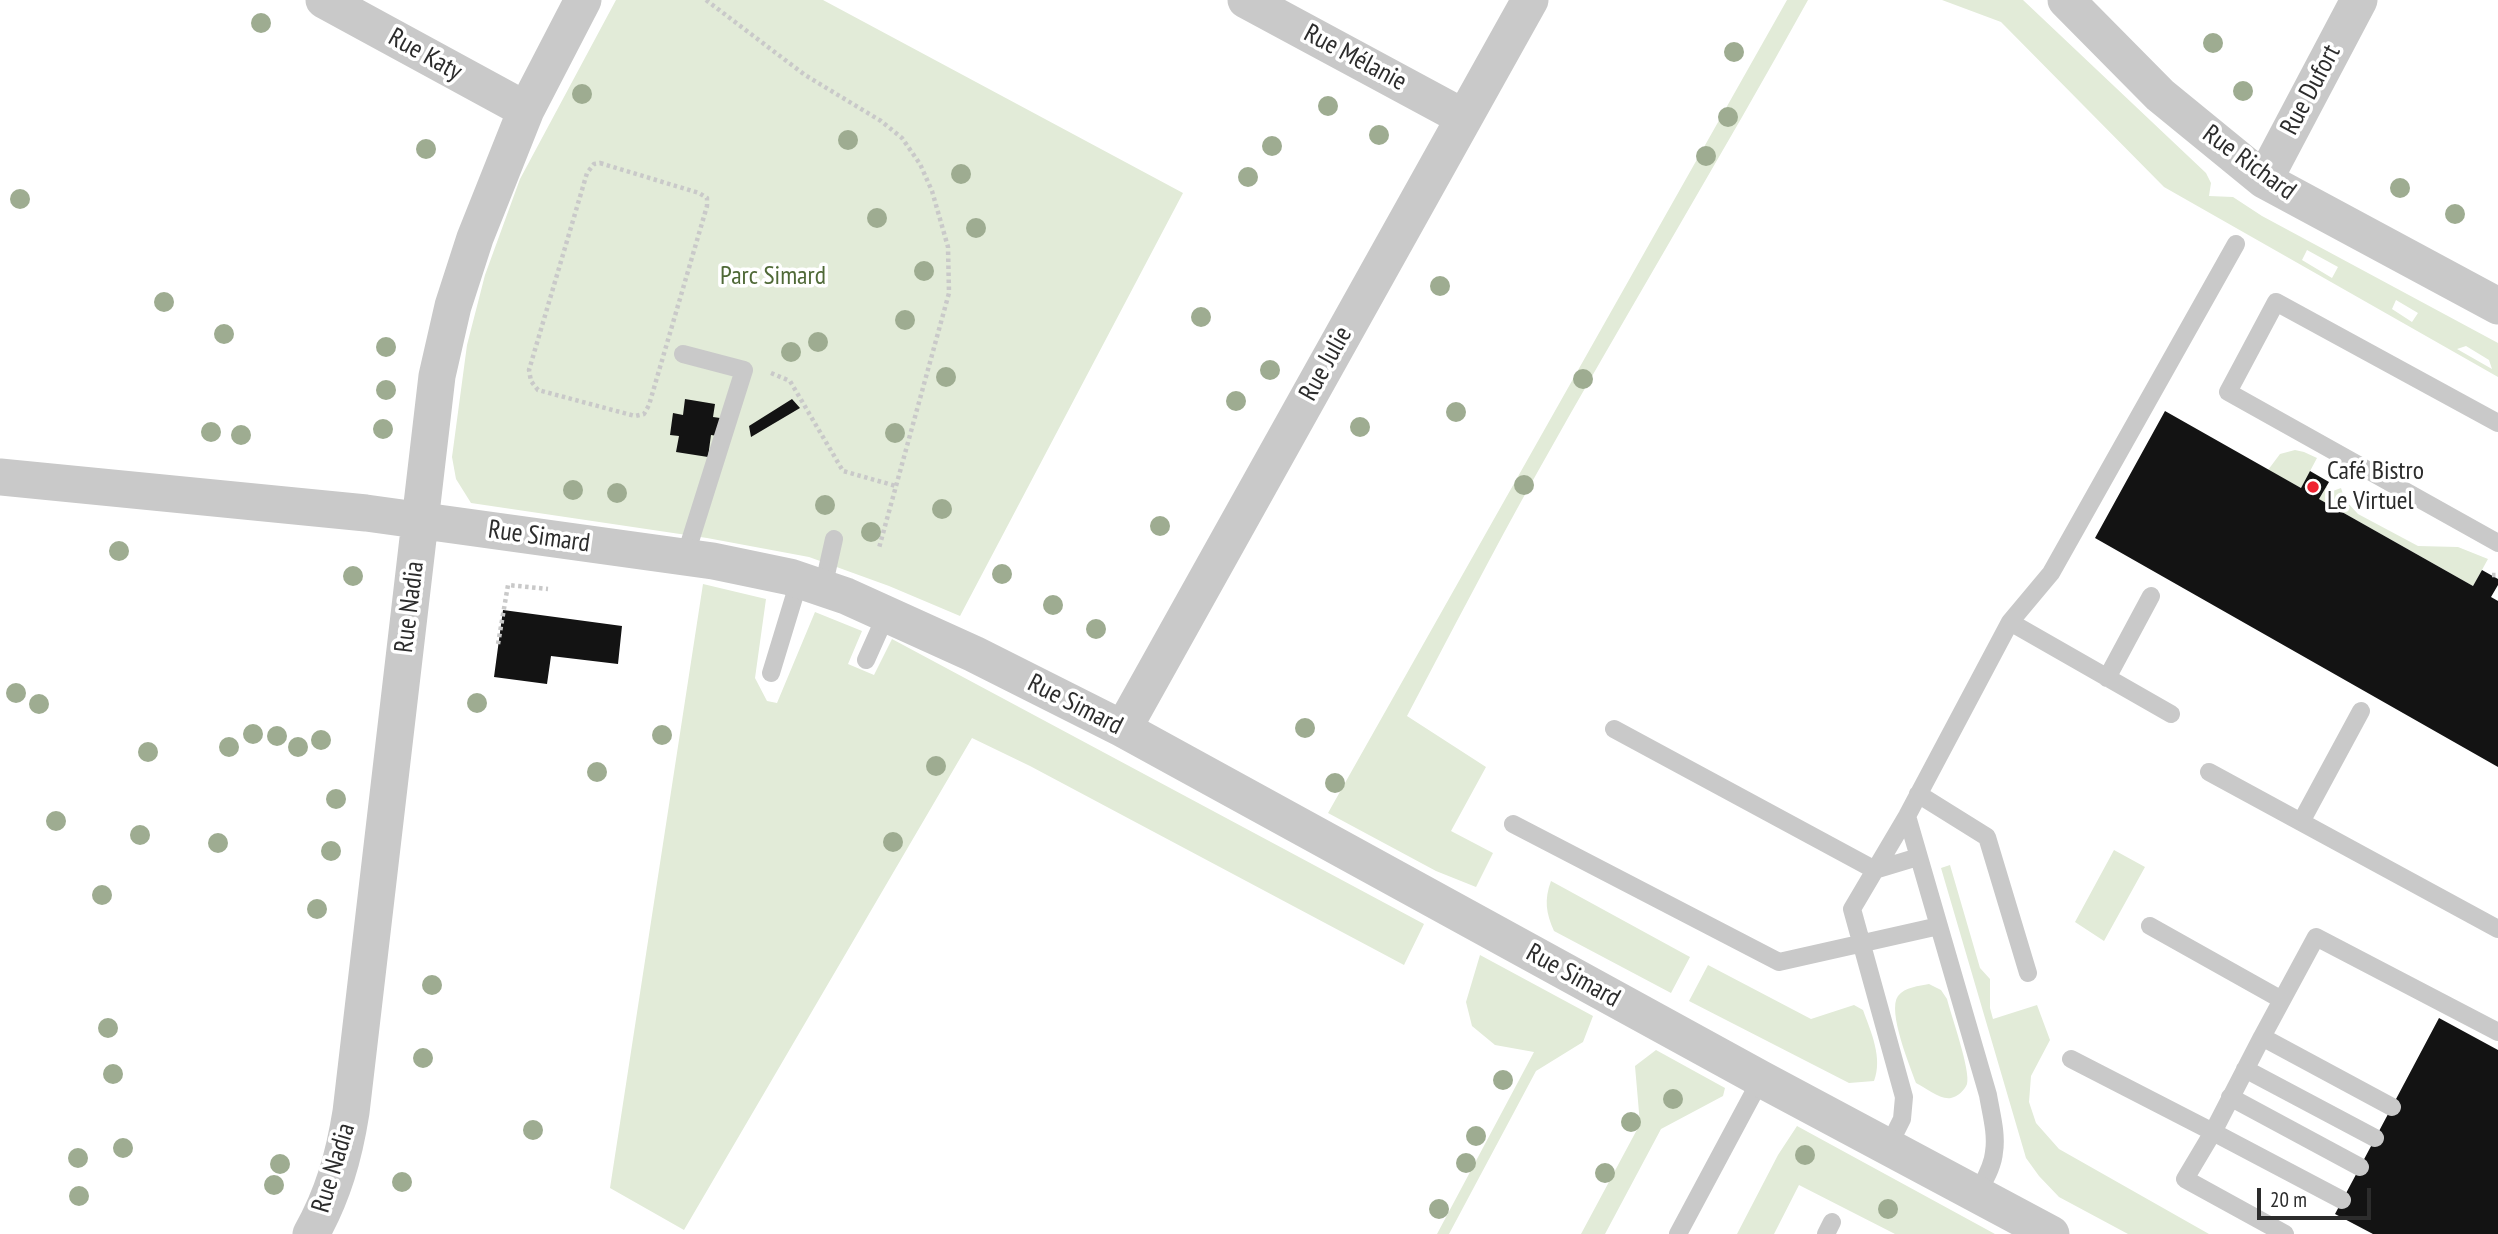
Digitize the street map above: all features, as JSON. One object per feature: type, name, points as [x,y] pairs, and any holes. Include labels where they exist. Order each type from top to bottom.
[{"type":"street","name":"Rue Katy","points":[[324,0],[526,110]]},
{"type":"street","name":"Rue Nadia","points":[[311,1234],[329,1201],[338,1174],[351,1112],[437,376],[453,306],[475,237],[526,110],[583,0]]},
{"type":"street","name":"Rue Mélanie","points":[[1246,0],[1464,117]]},
{"type":"street","name":"Rue Julie","points":[[1123,729],[1530,0]]},
{"type":"street","name":"Rue Richard","points":[[2066,0],[2160,95],[2264,180],[2498,306]]},
{"type":"street","name":"Rue Dufort","points":[[2264,180],[2359,0]]},
{"type":"street","name":"Rue Simard","points":[[0,477],[366,513],[685,557],[746,567],[811,584],[887,613],[974,653],[1123,729],[1760,1079],[2050,1234]]},
{"type":"lane","points":[[1888,1147],[1902,1119],[1904,1097],[1852,909],[1907,816],[2010,622],[2051,572],[2236,244]]},
{"type":"lane","points":[[2498,423],[2276,302],[2228,392],[2498,542]]},
{"type":"lane","points":[[683,354],[744,370],[685,557]]},
{"type":"lane","points":[[771,673],[834,539]]},
{"type":"lane","points":[[2107,678],[2151,596]]},
{"type":"lane","points":[[866,660],[887,613]]},
{"type":"lane","points":[[2010,622],[2171,714]]},
{"type":"lane","points":[[2301,822],[2361,711]]},
{"type":"lane","points":[[1614,729],[1875,870],[1919,857]]},
{"type":"lane","points":[[2209,772],[2498,929]]},
{"type":"lane","points":[[1918,794],[1987,836],[2028,973]]},
{"type":"lane","points":[[1907,816],[1988,1095],[1994,1132],[1993,1160],[1977,1195]]},
{"type":"lane","points":[[1513,824],[1779,962],[1939,926]]},
{"type":"lane","points":[[2150,926],[2282,1000]]},
{"type":"lane","points":[[2285,1234],[2185,1179],[2213,1132],[2316,937],[2498,1032]]},
{"type":"lane","points":[[2262,1037],[2392,1107]]},
{"type":"lane","points":[[2071,1059],[2342,1200]]},
{"type":"lane","points":[[2245,1069],[2375,1138]]},
{"type":"lane","points":[[1678,1234],[1760,1079]]},
{"type":"lane","points":[[2230,1097],[2360,1167]]},
{"type":"path","points":[[706,0],[804,75],[881,121],[902,138],[920,164],[932,191],[948,247],[949,293],[879,548]]},
{"type":"path","points":[[600,163],[699,192],[707,198],[667,349],[644,414],[635,416],[538,390],[531,381],[529,370],[587,173],[594,164],[600,163]]},
{"type":"path","points":[[744,370],[753,366],[790,381],[843,471],[896,486]]},
{"type":"path","points":[[909,406],[918,409]]},
{"type":"path","points":[[498,644],[508,584],[548,589]]},
{"type":"green space","name":"Parc Simard","points":[[616,0],[823,0],[1183,193],[960,616],[889,586],[809,557],[707,538],[471,503],[456,479],[452,457],[467,345],[485,275],[520,179]]},
{"type":"green space","points":[[1787,0],[1808,0],[1537,473],[1407,716],[1486,767],[1451,831],[1493,853],[1476,887],[1436,871],[1328,813]]},
{"type":"green space","points":[[1942,0],[2023,0],[2206,173],[2211,183],[2209,196],[2233,197],[2262,216],[2498,343],[2498,377],[2164,187],[2001,22]],"holes":[[[2307,250],[2338,267],[2332,278],[2302,260]],[[2396,300],[2418,313],[2412,322],[2392,309]],[[2466,346],[2489,360],[2492,369],[2457,349]]]},
{"type":"green space","points":[[2295,450],[2317,458],[2301,488],[2268,470],[2280,454]]},
{"type":"green space","points":[[2326,487],[2333,491],[2341,488],[2345,500],[2358,514],[2418,546],[2458,547],[2488,559],[2473,586],[2319,499]]},
{"type":"green space","points":[[703,584],[766,599],[755,678],[767,701],[777,703],[815,612],[862,631],[848,664],[874,675],[892,639],[1424,924],[1404,965],[1030,766],[972,738],[684,1230],[610,1188]]},
{"type":"green space","points":[[2114,850],[2145,867],[2104,941],[2075,922]]},
{"type":"green space","points":[[1950,865],[1980,968],[1990,979],[1990,1008],[1993,1019],[2037,1005],[2050,1040],[2031,1076],[2029,1102],[2036,1123],[2059,1149],[2209,1234],[2128,1234],[2059,1197],[2026,1158],[1941,868]]},
{"type":"green space","points":[[1551,881],[1690,957],[1671,993],[1554,931],[1547,906]]},
{"type":"green space","points":[[1480,955],[1593,1016],[1583,1042],[1536,1071],[1449,1234],[1437,1234],[1534,1052],[1495,1045],[1472,1026],[1466,1002]]},
{"type":"green space","points":[[1708,965],[1811,1019],[1854,1005],[1863,1010],[1877,1054],[1874,1081],[1849,1083],[1689,1001]]},
{"type":"green space","points":[[1929,984],[1941,990],[1947,999],[1966,1067],[1967,1084],[1963,1091],[1951,1098],[1938,1095],[1916,1083],[1897,1026],[1895,1003],[1898,996],[1908,989]]},
{"type":"green space","points":[[1656,1050],[1725,1088],[1723,1096],[1661,1129],[1605,1234],[1581,1234],[1640,1124],[1635,1066]]},
{"type":"green space","points":[[1797,1126],[1995,1234],[1895,1234],[1799,1185],[1774,1234],[1737,1234],[1778,1155]]},
{"type":"building","points":[[685,399],[715,404],[713,417],[720,418],[718,436],[711,435],[708,457],[676,452],[679,436],[670,435],[673,413],[683,415]]},
{"type":"building","points":[[792,399],[800,408],[751,437],[749,426]]},
{"type":"building","points":[[2165,411],[2301,488],[2310,471],[2329,482],[2319,499],[2473,586],[2482,570],[2498,579],[2498,585],[2491,597],[2498,601],[2498,767],[2095,538]]},
{"type":"building","points":[[503,610],[622,626],[618,664],[551,656],[547,684],[494,677]]},
{"type":"building","points":[[2439,1018],[2498,1050],[2498,1234],[2373,1234],[2335,1214]]},
{"type":"place","name":"Café Bistro Le Virtuel","points":[[2313,487]]}]
